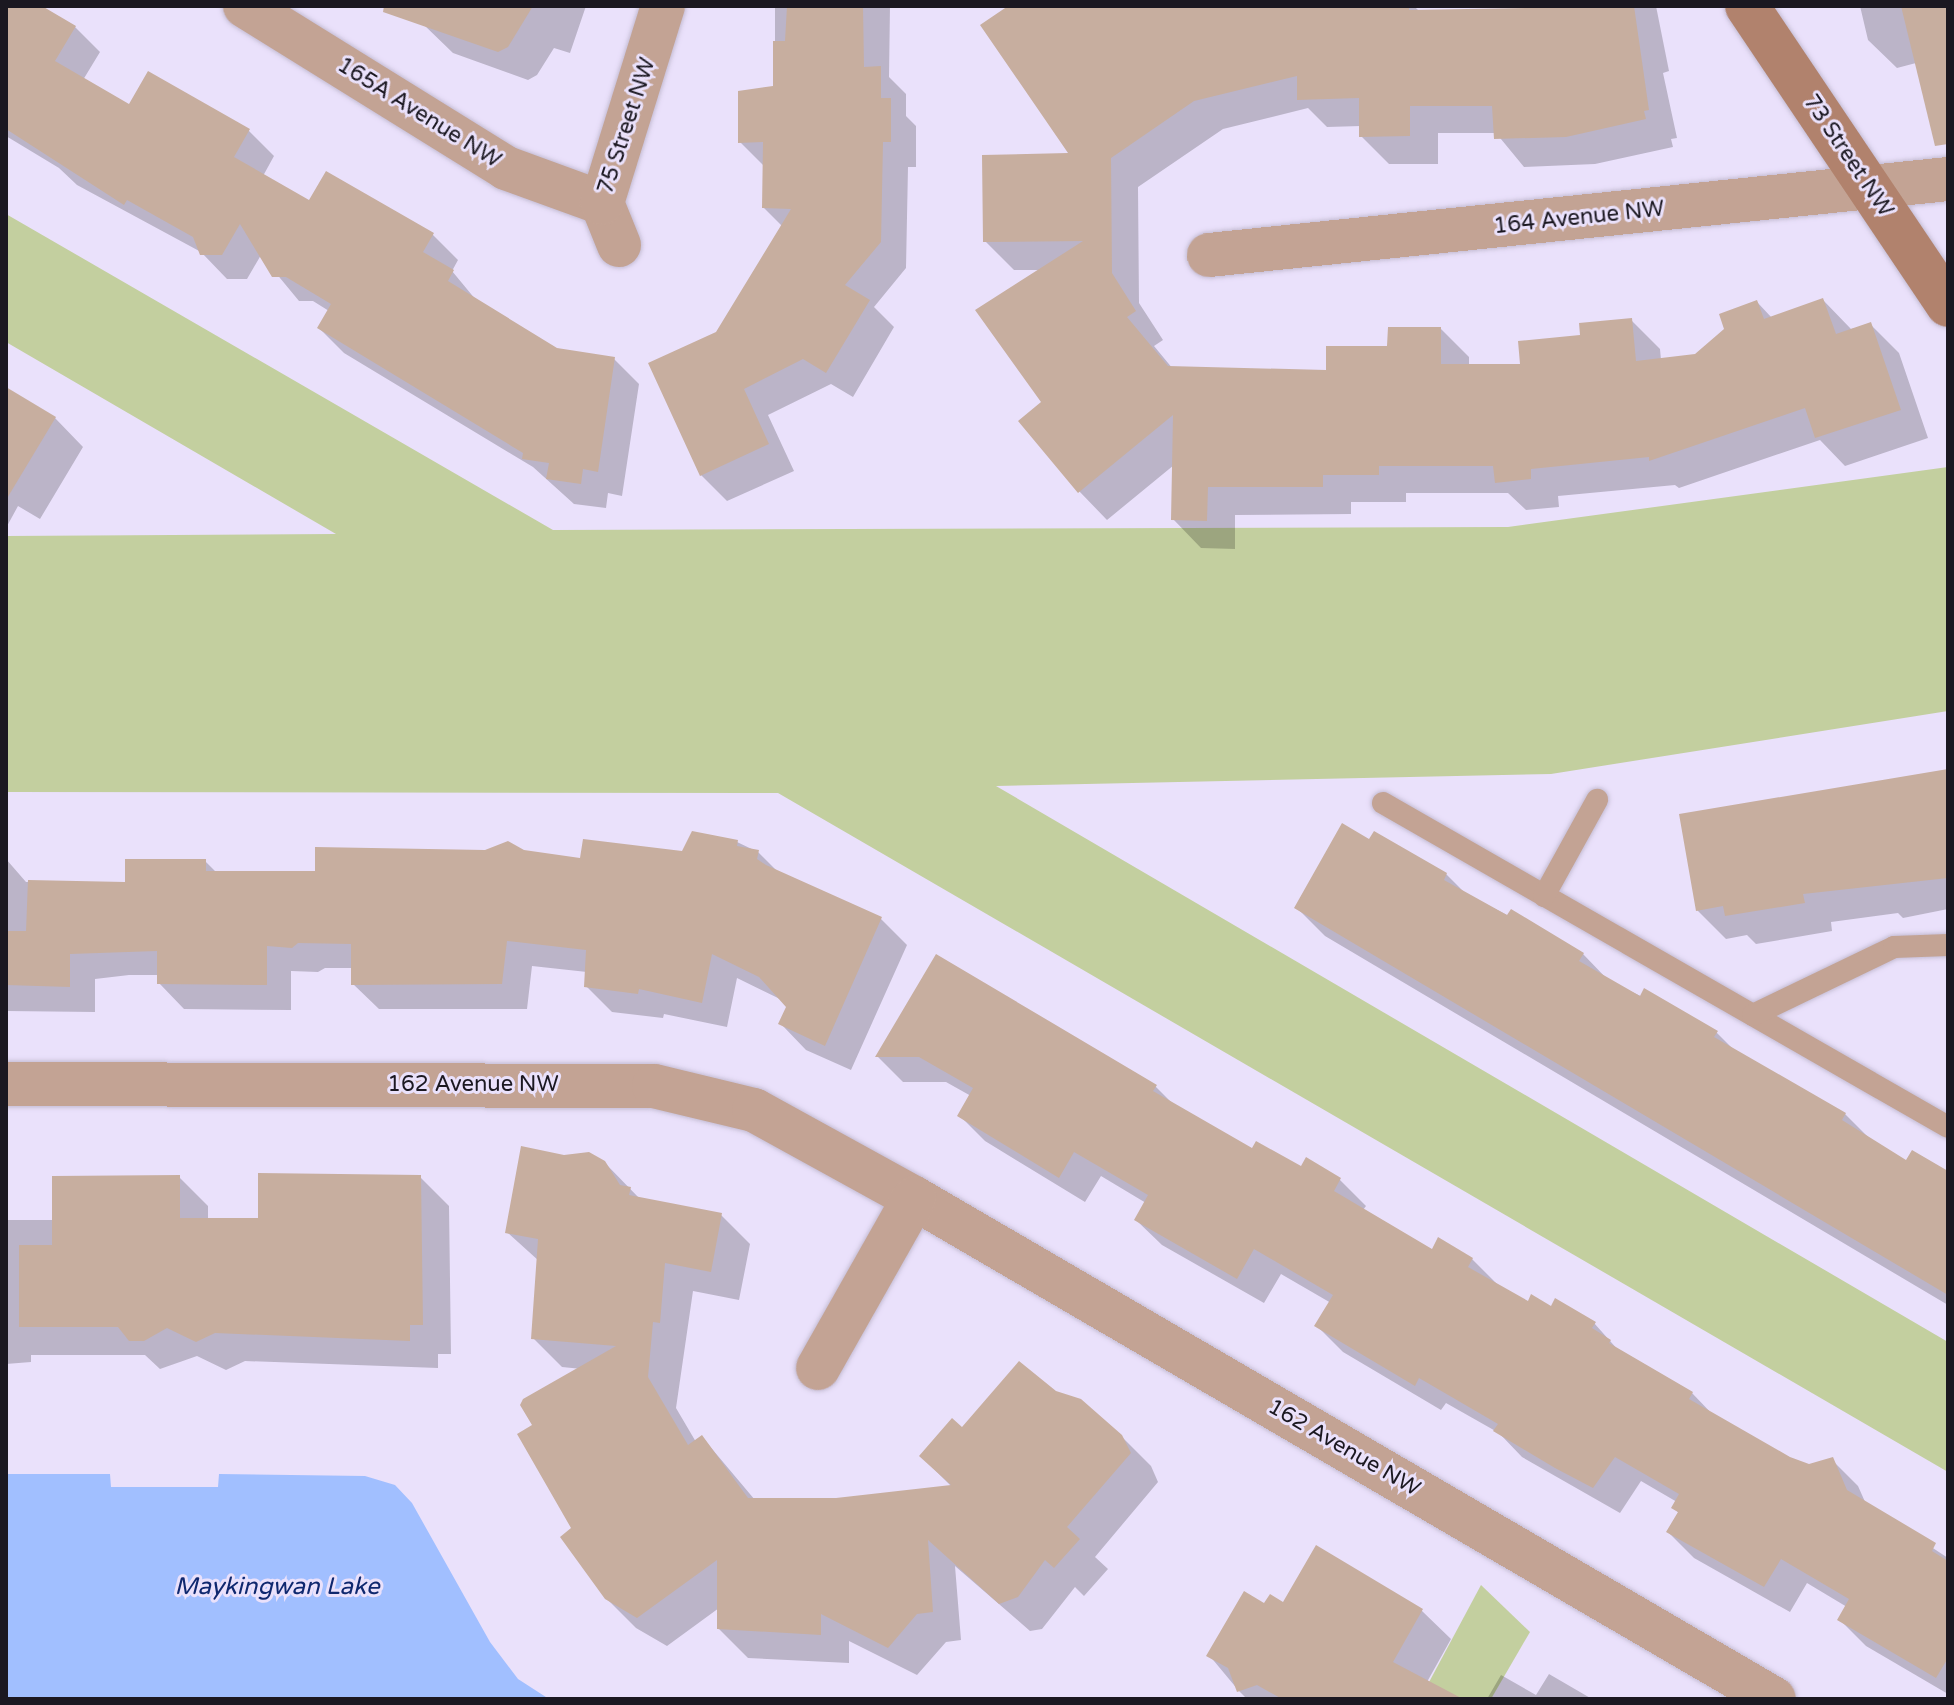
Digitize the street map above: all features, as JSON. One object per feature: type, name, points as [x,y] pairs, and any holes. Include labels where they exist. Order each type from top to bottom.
[{"type":"street","name":"165A Avenue NW","points":[[245,6],[506,168],[602,203]]},
{"type":"street","name":"75 Street NW","points":[[619,245],[602,203],[663,6]]},
{"type":"street","name":"73 Street NW","points":[[1747,6],[1948,305]]},
{"type":"street","name":"164 Avenue NW","points":[[1209,255],[1948,179]]},
{"type":"street","name":"162 Avenue NW","points":[[6,1084],[654,1086],[754,1110],[914,1198],[1774,1699]]},
{"type":"street","points":[[818,1368],[914,1198]]},
{"type":"lane","points":[[1544,896],[1597,800]]},
{"type":"lane","points":[[1383,803],[1948,1127]]},
{"type":"lane","points":[[1753,1015],[1894,947],[1948,945]]},
{"type":"green space","points":[[6,214],[553,530],[1508,527],[1948,467],[1948,711],[1551,774],[996,786],[1948,1342],[1948,1472],[778,793],[6,792],[6,536],[336,534],[6,342]]},
{"type":"green space","points":[[1481,1585],[1530,1632],[1491,1699],[1420,1699]]},
{"type":"water","name":"Maykingwan Lake","points":[[6,1474],[110,1474],[111,1487],[218,1487],[219,1474],[365,1476],[395,1485],[412,1503],[490,1642],[518,1679],[549,1699],[6,1699]]},
{"type":"building","points":[[6,6],[42,6],[76,26],[55,61],[129,104],[148,71],[250,129],[234,157],[309,200],[326,171],[434,233],[423,252],[454,270],[448,281],[557,348],[615,357],[598,472],[583,469],[581,484],[546,479],[549,463],[522,459],[523,453],[317,328],[331,304],[286,277],[272,277],[240,224],[222,255],[200,255],[193,237],[127,200],[124,205],[6,129]]},
{"type":"building","points":[[384,6],[533,6],[508,47],[498,52],[383,12]]},
{"type":"building","points":[[787,6],[863,6],[864,67],[881,66],[881,98],[891,98],[891,142],[883,142],[881,242],[845,285],[870,300],[826,373],[803,359],[744,389],[769,444],[700,476],[648,363],[716,332],[791,209],[762,208],[763,142],[738,143],[738,91],[773,86],[773,41],[785,41]]},
{"type":"building","points":[[1008,6],[1409,6],[1409,10],[1634,6],[1649,110],[1644,111],[1646,119],[1566,137],[1494,139],[1492,106],[1410,106],[1410,136],[1359,137],[1359,98],[1297,100],[1297,76],[1194,101],[1111,158],[1112,273],[1136,311],[1127,317],[1168,366],[1326,370],[1326,346],[1387,346],[1388,327],[1441,327],[1441,364],[1520,364],[1518,341],[1580,335],[1579,323],[1632,318],[1636,361],[1695,354],[1724,329],[1719,314],[1757,300],[1764,319],[1823,298],[1836,334],[1871,322],[1901,410],[1815,438],[1805,408],[1649,461],[1649,457],[1531,469],[1531,479],[1495,483],[1493,466],[1379,466],[1379,475],[1323,475],[1323,487],[1208,487],[1207,521],[1171,520],[1173,415],[1078,493],[1018,421],[1041,402],[975,310],[1083,241],[983,242],[982,155],[1068,153],[980,25]]},
{"type":"building","points":[[1901,6],[1948,6],[1948,144],[1935,146]]},
{"type":"building","points":[[6,387],[56,417],[6,500]]},
{"type":"building","points":[[1948,769],[1948,878],[1803,894],[1805,903],[1725,916],[1723,906],[1696,911],[1679,814]]},
{"type":"building","points":[[1342,823],[1369,839],[1374,831],[1447,873],[1444,880],[1507,915],[1511,909],[1584,953],[1579,961],[1640,996],[1644,988],[1718,1031],[1714,1037],[1846,1113],[1842,1120],[1906,1160],[1912,1150],[1948,1171],[1948,1295],[1294,908]]},
{"type":"building","points":[[692,831],[738,840],[737,846],[759,850],[757,859],[766,865],[882,917],[825,1046],[778,1024],[786,1007],[759,977],[712,954],[702,1003],[639,989],[638,994],[584,987],[586,950],[507,941],[502,984],[351,985],[351,944],[298,943],[292,948],[267,946],[267,985],[157,984],[157,951],[70,954],[70,987],[6,985],[6,931],[26,931],[28,880],[125,882],[125,859],[206,859],[206,871],[315,871],[315,847],[485,850],[508,841],[524,850],[580,858],[583,839],[682,851]]},
{"type":"building","points":[[936,954],[1157,1085],[1153,1091],[1252,1148],[1256,1141],[1301,1166],[1306,1157],[1341,1178],[1334,1191],[1432,1249],[1438,1237],[1473,1258],[1468,1267],[1528,1301],[1531,1294],[1551,1306],[1555,1298],[1596,1322],[1592,1328],[1611,1340],[1609,1343],[1693,1392],[1689,1399],[1790,1457],[1809,1464],[1833,1457],[1847,1490],[1936,1543],[1932,1551],[1948,1561],[1948,1658],[1936,1678],[1837,1620],[1849,1599],[1781,1559],[1764,1587],[1666,1532],[1678,1512],[1671,1508],[1679,1494],[1615,1457],[1593,1488],[1555,1468],[1493,1431],[1498,1424],[1419,1378],[1415,1386],[1314,1326],[1333,1295],[1254,1249],[1237,1279],[1134,1220],[1148,1195],[1074,1152],[1059,1178],[957,1116],[973,1088],[919,1057],[875,1057]]},
{"type":"building","points":[[521,1146],[564,1155],[589,1152],[605,1161],[620,1185],[631,1187],[629,1195],[722,1213],[711,1272],[665,1263],[660,1323],[653,1322],[648,1377],[688,1445],[702,1435],[748,1498],[836,1498],[951,1485],[919,1456],[952,1418],[962,1427],[1019,1361],[1056,1391],[1081,1399],[1122,1435],[1131,1453],[1067,1527],[1080,1539],[1054,1568],[1045,1560],[1018,1597],[999,1604],[928,1540],[933,1612],[917,1614],[888,1648],[821,1614],[821,1635],[717,1629],[717,1560],[637,1618],[605,1599],[560,1537],[571,1528],[517,1434],[532,1425],[520,1405],[523,1399],[616,1346],[531,1339],[538,1239],[505,1233]]},
{"type":"building","points":[[258,1173],[421,1175],[423,1325],[410,1325],[410,1341],[215,1333],[196,1342],[167,1328],[144,1341],[129,1341],[118,1327],[19,1327],[19,1245],[52,1245],[52,1176],[180,1175],[180,1218],[258,1218]]},
{"type":"building","points":[[1316,1545],[1423,1609],[1393,1662],[1463,1699],[1282,1699],[1257,1685],[1237,1692],[1228,1668],[1206,1656],[1244,1591],[1264,1603],[1270,1594],[1283,1602]]}]
